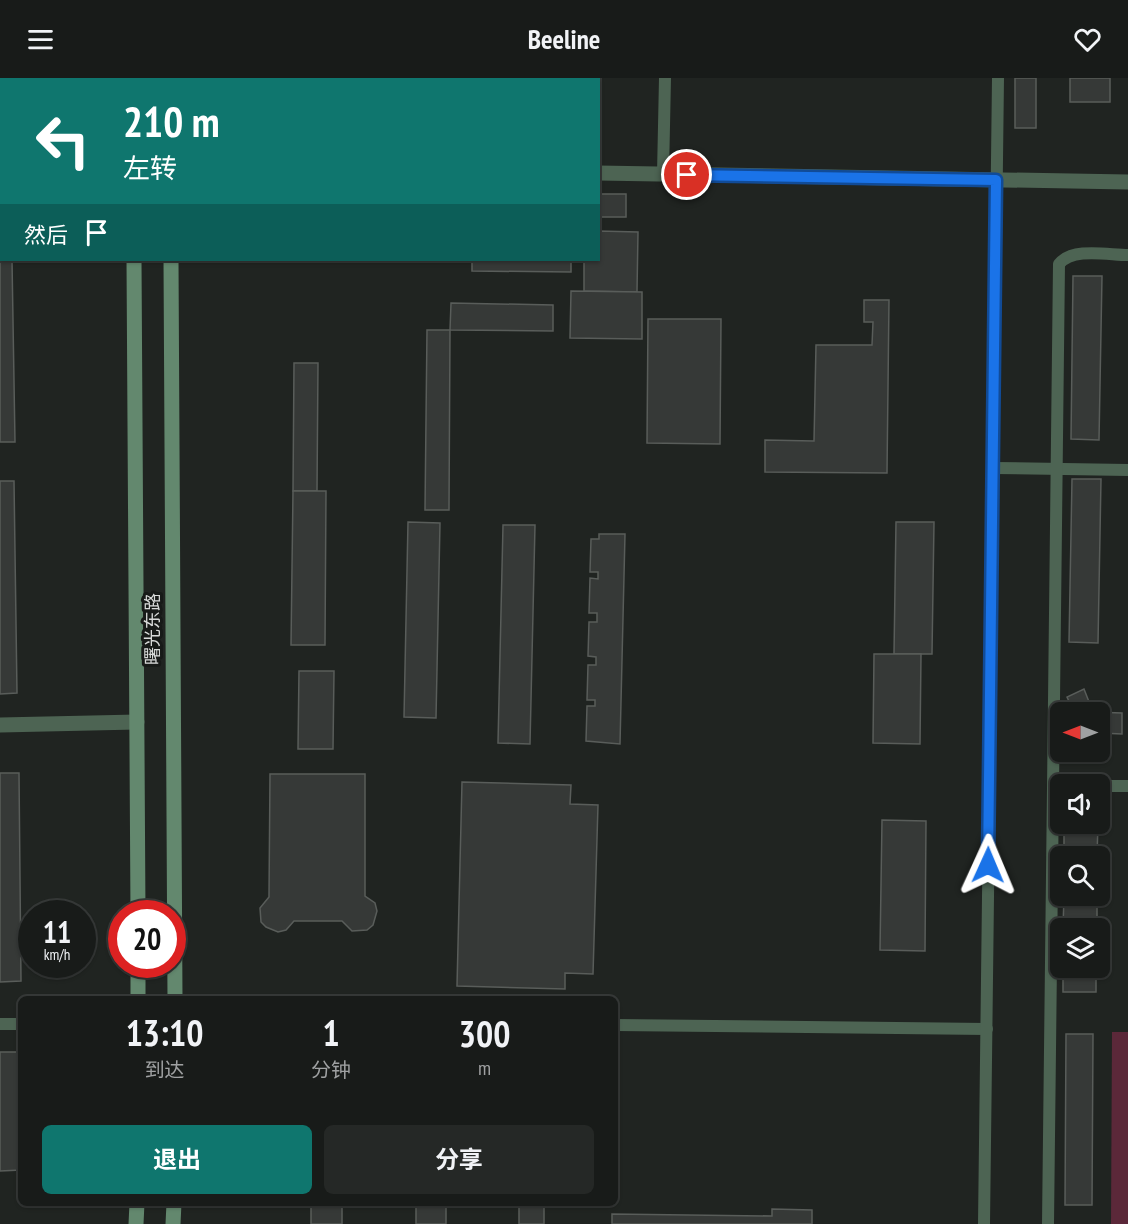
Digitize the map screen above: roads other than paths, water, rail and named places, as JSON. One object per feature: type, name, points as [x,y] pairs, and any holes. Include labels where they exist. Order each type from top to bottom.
[{"type":"main road","name":"曙光东路","points":[[134,261],[138,900]]},
{"type":"main road","name":"曙光东路","points":[[171,261],[175,996]]},
{"type":"main road","points":[[138,978],[138,996]]},
{"type":"main road","points":[[136,1224],[137,1206]]},
{"type":"main road","points":[[173,1224],[174,1206]]},
{"type":"street","points":[[600,173],[1128,182]]},
{"type":"street","points":[[0,725],[137,722]]},
{"type":"lane","points":[[663,174],[665,78]]},
{"type":"lane","points":[[984,1224],[998,78]]},
{"type":"lane","points":[[1057,774],[1056,469],[1059,264],[1064,258],[1075,254],[1128,255]]},
{"type":"lane","points":[[993,468],[1128,470]]},
{"type":"lane","points":[[1110,786],[1128,786]]},
{"type":"lane","points":[[1048,1224],[1056,834]]},
{"type":"lane","points":[[0,1024],[18,1024]]},
{"type":"lane","points":[[618,1025],[987,1029]]}]
